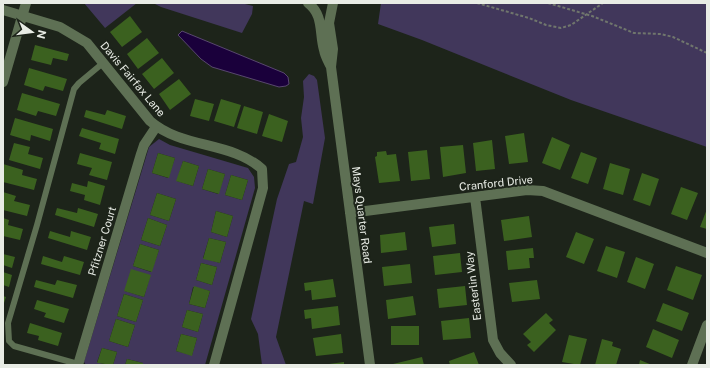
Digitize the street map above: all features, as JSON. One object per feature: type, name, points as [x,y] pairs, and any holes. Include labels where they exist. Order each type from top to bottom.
[{"type":"street","points":[[3,82],[26,3]]},
{"type":"street","name":"Mays Quarter Road","points":[[308,3],[315,8],[320,18],[324,50],[331,67]]},
{"type":"street","name":"Mays Quarter Road","points":[[333,3],[329,23],[333,49],[331,67],[370,365]]},
{"type":"street","name":"Davis Fairfax Lane","points":[[3,10],[22,14],[60,27],[75,34],[87,43],[156,127],[181,139],[252,160],[262,169],[264,188],[214,365]]},
{"type":"street","name":"Pfitzner Court","points":[[78,365],[143,149],[156,127]]},
{"type":"street","name":"Cranford Drive","points":[[350,213],[475,198],[527,190],[543,191],[707,253]]},
{"type":"street","name":"Easterlin Way","points":[[475,198],[491,332],[500,353],[511,365]]},
{"type":"street","points":[[692,365],[707,325]]},
{"type":"lane","points":[[78,365],[14,346],[9,341],[8,323],[37,225],[74,89],[103,63]]},
{"type":"path","points":[[477,3],[529,18],[546,25],[561,28],[571,25],[603,3]]},
{"type":"path","points":[[548,3],[585,14],[634,33],[661,34],[673,37],[707,53]]},
{"type":"shaded area","points":[[84,3],[137,3],[105,28]]},
{"type":"shaded area","points":[[153,3],[241,3],[253,6],[252,14],[242,33],[161,7]]},
{"type":"shaded area","points":[[381,3],[707,3],[707,147],[571,100],[422,40],[378,24]]},
{"type":"shaded area","points":[[182,31],[284,73],[288,77],[289,84],[279,87],[212,67],[201,59],[178,35]]},
{"type":"shaded area","points":[[309,74],[314,76],[317,80],[325,138],[313,204],[304,201],[276,337],[286,365],[262,365],[258,334],[251,319],[277,199],[289,164],[296,162],[303,137],[301,118],[304,97],[303,81]]},
{"type":"shaded area","points":[[159,139],[170,145],[248,168],[254,177],[255,188],[205,365],[143,365],[143,363],[127,359],[125,365],[113,365],[117,352],[102,348],[97,362],[106,365],[86,365],[84,362],[149,147]],"holes":[[[158,153],[175,158],[168,178],[152,173]],[[183,161],[199,166],[193,186],[177,181]],[[208,169],[225,174],[218,194],[202,189]],[[231,175],[248,180],[242,200],[225,195]],[[157,193],[176,199],[169,221],[150,215]],[[216,211],[233,216],[227,237],[211,232]],[[148,218],[167,225],[160,246],[141,240]],[[209,238],[226,242],[220,263],[203,258]],[[140,244],[159,250],[151,272],[133,266]],[[201,263],[217,267],[212,285],[196,280]],[[150,276],[144,297],[125,291]],[[193,287],[210,291],[205,308],[189,304]],[[124,294],[143,300],[136,322],[117,316]],[[187,310],[203,314],[198,332],[182,327]],[[116,319],[135,325],[128,347],[109,341]],[[181,334],[197,338],[192,355],[176,351]]]},
{"type":"building","points":[[130,16],[142,32],[122,47],[110,32]]},
{"type":"building","points":[[147,38],[159,53],[138,69],[127,54]]},
{"type":"building","points":[[35,45],[69,54],[67,61],[53,58],[51,65],[31,60]]},
{"type":"building","points":[[162,58],[174,73],[154,89],[142,74]]},
{"type":"building","points":[[29,68],[67,79],[63,91],[45,86],[43,91],[24,85]]},
{"type":"building","points":[[179,79],[191,94],[170,110],[159,94]]},
{"type":"building","points":[[22,93],[60,104],[56,116],[38,111],[36,116],[17,110]]},
{"type":"building","points":[[195,99],[214,104],[209,121],[190,116]]},
{"type":"building","points":[[221,99],[241,105],[234,127],[214,121]]},
{"type":"building","points":[[244,106],[263,112],[257,134],[237,128]]},
{"type":"building","points":[[86,110],[105,115],[107,110],[126,116],[122,129],[84,117]]},
{"type":"building","points":[[269,114],[288,121],[282,142],[262,136]]},
{"type":"building","points":[[15,118],[53,129],[50,141],[31,135],[30,141],[10,135]]},
{"type":"building","points":[[82,128],[119,139],[115,154],[99,149],[101,143],[79,136]]},
{"type":"building","points":[[524,133],[528,162],[509,164],[505,136]]},
{"type":"building","points":[[552,137],[570,145],[560,170],[542,163]]},
{"type":"building","points":[[492,140],[495,169],[476,171],[473,143]]},
{"type":"building","points":[[14,143],[30,147],[28,154],[43,158],[40,169],[9,160]]},
{"type":"building","points":[[463,145],[466,173],[443,177],[440,147]]},
{"type":"building","points":[[427,150],[430,179],[411,181],[408,152]]},
{"type":"building","points":[[386,151],[387,155],[396,154],[400,181],[379,183],[375,157],[377,156],[377,152]]},
{"type":"building","points":[[581,152],[597,158],[588,184],[571,178]]},
{"type":"building","points":[[80,153],[112,162],[107,180],[89,175],[92,168],[77,164]]},
{"type":"building","points":[[158,153],[175,158],[169,178],[152,173]]},
{"type":"building","points":[[183,161],[199,166],[193,186],[176,181]]},
{"type":"building","points":[[610,163],[630,169],[623,195],[603,189]]},
{"type":"building","points":[[3,164],[23,170],[22,175],[37,179],[34,190],[3,182]]},
{"type":"building","points":[[208,169],[225,174],[219,194],[202,189]]},
{"type":"building","points":[[642,173],[659,179],[650,206],[633,200]]},
{"type":"building","points":[[231,175],[248,180],[242,200],[225,195]]},
{"type":"building","points":[[88,181],[105,186],[100,205],[84,200],[85,195],[70,191],[72,183],[87,187]]},
{"type":"building","points":[[681,187],[698,193],[687,220],[671,214]]},
{"type":"building","points":[[3,192],[16,196],[14,201],[30,205],[27,216],[3,210]]},
{"type":"building","points":[[157,193],[176,199],[169,221],[150,215]]},
{"type":"building","points":[[57,208],[77,213],[78,208],[98,214],[94,227],[55,215]]},
{"type":"building","points":[[707,209],[707,229],[700,227]]},
{"type":"building","points":[[216,211],[233,216],[227,237],[211,232]]},
{"type":"building","points":[[529,216],[532,237],[504,241],[501,220]]},
{"type":"building","points":[[3,218],[9,220],[8,225],[23,229],[20,240],[3,236]]},
{"type":"building","points":[[148,218],[167,225],[160,246],[141,240]]},
{"type":"building","points":[[454,224],[456,244],[432,247],[429,227]]},
{"type":"building","points":[[50,231],[70,237],[71,231],[91,237],[87,250],[48,238]]},
{"type":"building","points":[[405,232],[407,250],[381,253],[380,235]]},
{"type":"building","points":[[576,232],[594,239],[584,264],[566,257]]},
{"type":"building","points":[[209,238],[226,242],[220,263],[203,259]]},
{"type":"building","points":[[140,244],[159,250],[152,272],[133,266]]},
{"type":"building","points":[[606,246],[625,252],[617,278],[597,271]]},
{"type":"building","points":[[533,248],[534,258],[529,258],[530,268],[508,270],[506,251]]},
{"type":"building","points":[[460,253],[462,272],[435,275],[433,256]]},
{"type":"building","points":[[3,254],[15,257],[12,268],[3,265]]},
{"type":"building","points":[[43,256],[62,262],[64,256],[84,262],[80,275],[41,264]]},
{"type":"building","points":[[636,257],[654,264],[645,289],[627,282]]},
{"type":"building","points":[[201,263],[217,267],[212,285],[196,280]]},
{"type":"building","points":[[410,264],[412,283],[384,286],[382,267]]},
{"type":"building","points":[[676,266],[702,275],[693,300],[667,290]]},
{"type":"building","points":[[131,269],[151,275],[144,297],[124,291]]},
{"type":"building","points":[[3,272],[12,275],[9,287],[3,285]]},
{"type":"building","points":[[333,279],[336,297],[312,300],[311,290],[305,291],[304,283]]},
{"type":"building","points":[[36,280],[55,285],[57,280],[77,285],[73,298],[34,287]]},
{"type":"building","points":[[537,280],[540,299],[512,302],[509,283]]},
{"type":"building","points":[[194,286],[210,291],[205,308],[189,304]]},
{"type":"building","points":[[465,286],[467,305],[439,308],[437,289]]},
{"type":"building","points":[[124,294],[143,300],[136,322],[117,316]]},
{"type":"building","points":[[3,296],[6,297],[3,306]]},
{"type":"building","points":[[413,296],[416,315],[388,319],[386,300]]},
{"type":"building","points":[[37,300],[69,309],[64,323],[44,317],[46,313],[34,309]]},
{"type":"building","points":[[663,303],[689,313],[682,331],[656,321]]},
{"type":"building","points":[[338,306],[340,325],[312,329],[311,318],[305,319],[304,310]]},
{"type":"building","points":[[187,310],[203,314],[198,332],[182,327]]},
{"type":"building","points":[[546,313],[553,320],[549,323],[556,330],[534,352],[527,345],[531,342],[523,334]]},
{"type":"building","points":[[469,318],[471,338],[443,340],[441,321]]},
{"type":"building","points":[[116,319],[135,325],[128,347],[109,341]]},
{"type":"building","points":[[30,323],[62,333],[58,346],[38,340],[39,336],[27,333]]},
{"type":"building","points":[[391,326],[419,326],[419,345],[391,345]]},
{"type":"building","points":[[653,329],[679,340],[672,358],[646,347]]},
{"type":"building","points":[[181,334],[197,338],[192,356],[176,351]]},
{"type":"building","points":[[341,334],[343,353],[316,356],[313,338]]},
{"type":"building","points":[[569,335],[587,339],[580,365],[562,362]]},
{"type":"building","points":[[602,339],[613,342],[612,346],[621,349],[616,365],[595,365]]},
{"type":"building","points":[[102,348],[117,352],[113,365],[97,363]]},
{"type":"building","points":[[474,352],[479,365],[450,365],[449,361]]},
{"type":"building","points":[[422,357],[424,365],[393,365],[393,364]]},
{"type":"building","points":[[127,359],[143,363],[143,365],[125,365]]},
{"type":"building","points":[[640,360],[652,365],[639,365]]},
{"type":"building","points":[[344,362],[344,365],[329,365],[329,364]]}]
